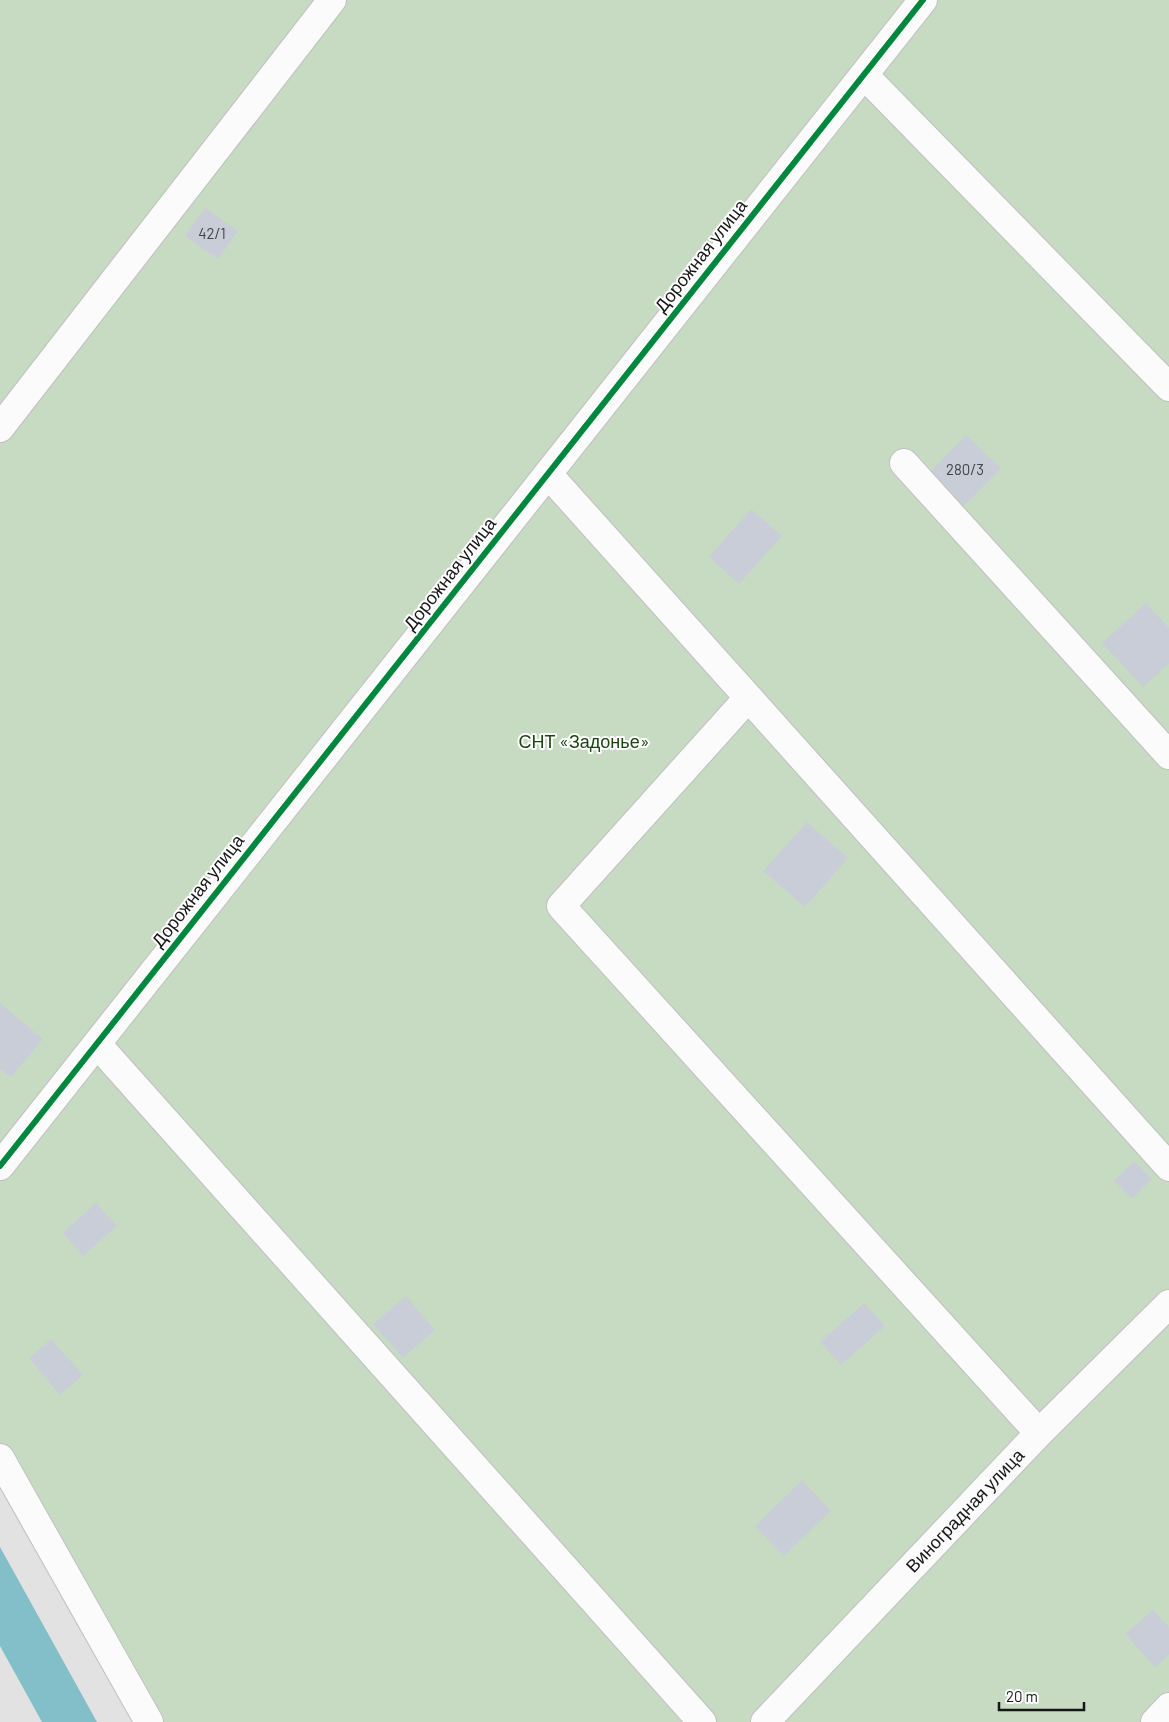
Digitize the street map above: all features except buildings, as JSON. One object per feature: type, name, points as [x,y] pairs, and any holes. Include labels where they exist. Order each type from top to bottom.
[{"type":"street","points":[[0,428],[332,0]]},
{"type":"street","name":"Дорожная улица","points":[[0,1166],[923,0]]},
{"type":"street","points":[[864,75],[1169,387]]},
{"type":"street","points":[[904,463],[1169,754]]},
{"type":"street","points":[[548,474],[1169,1167]]},
{"type":"street","points":[[748,698],[561,906],[1039,1434]]},
{"type":"street","points":[[97,1044],[702,1722]]},
{"type":"street","name":"Виноградная улица","points":[[765,1722],[1039,1434],[1169,1304]]},
{"type":"street","points":[[0,1458],[149,1722]]},
{"type":"street","points":[[1155,1722],[1169,1707]]},
{"type":"green space","name":"СНТ «Задонье»","points":[[0,0],[1169,0],[1169,1722],[138,1722],[0,1484]]},
{"type":"water","points":[[0,1547],[97,1722],[42,1722],[0,1646]]},
{"type":"cycle path","points":[[0,1166],[923,0]]}]
